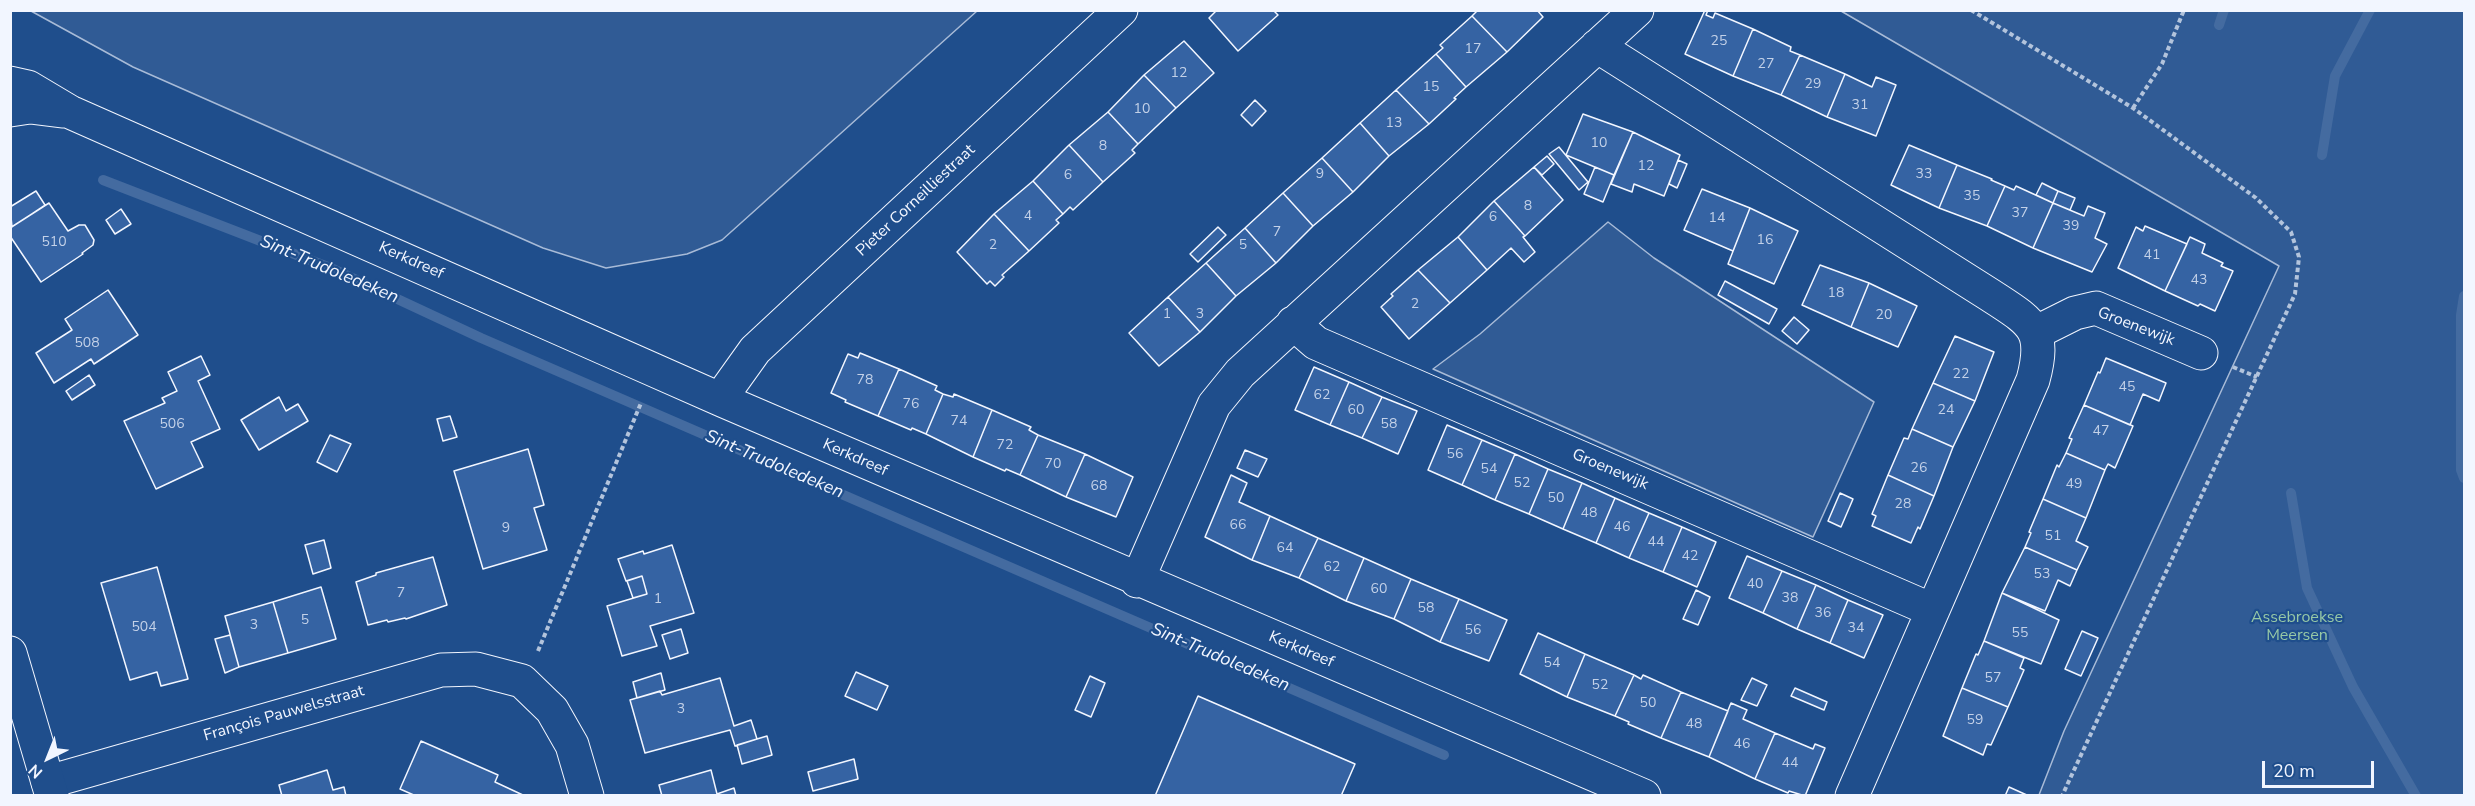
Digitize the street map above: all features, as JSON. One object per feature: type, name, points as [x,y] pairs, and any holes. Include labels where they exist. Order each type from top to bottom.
[{"type":"street","name":"Pieter Corneilliestraat","points":[[720,399],[755,350],[1121,10]]},
{"type":"street","points":[[1137,581],[1214,405],[1240,373],[1636,10]]},
{"type":"street","points":[[1598,46],[1990,295],[2020,315],[2037,332],[2040,356],[2033,380],[1852,795]]},
{"type":"street","name":"Kerkdreef","points":[[10,83],[28,87],[70,112],[1137,581],[1644,795]]},
{"type":"street","name":"Kerkdreef","points":[[10,110],[30,107],[70,112]]},
{"type":"street","name":"Groenewijk","points":[[2037,332],[2076,313],[2096,308],[2202,353]]},
{"type":"street","name":"Groenewijk","points":[[1293,323],[1316,343],[1932,610]]},
{"type":"street","points":[[10,653],[50,789]]},
{"type":"street","name":"François Pauwelsstraat","points":[[50,789],[441,670],[476,669],[522,681]]},
{"type":"street","points":[[522,681],[552,710],[572,746],[587,795]]},
{"type":"path","points":[[1971,10],[2133,108],[2256,198],[2291,232],[2299,257],[2295,294],[2062,795]]},
{"type":"path","points":[[2133,108],[2162,64],[2184,10]]},
{"type":"path","points":[[522,681],[532,664],[645,394]]},
{"type":"shaded area","points":[[977,10],[722,240],[687,254],[606,268],[543,248],[133,67],[31,11]]},
{"type":"shaded area","name":"Assebroekse Meersen","points":[[1841,11],[2464,11],[2464,795],[2039,795],[2064,731],[2279,266]]},
{"type":"shaded area","points":[[1608,222],[1654,258],[1874,402],[1813,537],[1433,369],[1480,334]]},
{"type":"building","points":[[1217,10],[1273,10],[1278,15],[1238,51],[1209,18]]},
{"type":"building","points":[[1478,10],[1537,10],[1543,17],[1507,52],[1472,16]]},
{"type":"building","points":[[1705,10],[1708,10],[1706,15],[1713,18],[1715,13],[1753,29],[1733,76],[1685,54]]},
{"type":"building","points":[[1472,16],[1507,52],[1466,87],[1436,54],[1443,48],[1440,45]]},
{"type":"building","points":[[1753,29],[1791,47],[1790,51],[1800,55],[1781,95],[1733,76]]},
{"type":"building","points":[[1184,41],[1214,73],[1176,108],[1144,75]]},
{"type":"building","points":[[1436,54],[1466,87],[1429,124],[1396,90]]},
{"type":"building","points":[[1800,55],[1845,74],[1827,117],[1781,95]]},
{"type":"building","points":[[1845,74],[1872,87],[1876,77],[1896,85],[1876,136],[1827,117]]},
{"type":"building","points":[[1144,75],[1176,108],[1138,144],[1108,112]]},
{"type":"building","points":[[1396,90],[1429,124],[1389,156],[1360,123]]},
{"type":"building","points":[[1255,100],[1266,111],[1252,126],[1241,115]]},
{"type":"building","points":[[1108,112],[1138,144],[1132,150],[1135,153],[1103,182],[1069,145]]},
{"type":"building","points":[[1583,114],[1633,132],[1614,175],[1566,155]]},
{"type":"building","points":[[1360,123],[1389,156],[1353,192],[1322,158]]},
{"type":"building","points":[[1633,132],[1680,155],[1664,196],[1634,184],[1632,192],[1611,184]]},
{"type":"building","points":[[1069,145],[1103,182],[1073,210],[1070,207],[1063,214],[1033,181]]},
{"type":"building","points":[[1909,145],[1957,165],[1939,208],[1891,185]]},
{"type":"building","points":[[1559,147],[1588,182],[1579,190],[1549,154]]},
{"type":"building","points":[[1547,156],[1554,164],[1542,175],[1534,167]]},
{"type":"building","points":[[1322,158],[1353,192],[1313,226],[1283,193]]},
{"type":"building","points":[[1678,160],[1687,164],[1677,188],[1669,184]]},
{"type":"building","points":[[1957,165],[2005,186],[1987,226],[1939,208]]},
{"type":"building","points":[[1534,167],[1563,200],[1525,236],[1494,201]]},
{"type":"building","points":[[1595,167],[1614,175],[1603,202],[1584,194]]},
{"type":"building","points":[[1033,181],[1063,214],[1056,220],[1059,223],[1029,251],[994,214]]},
{"type":"building","points":[[2042,183],[2058,191],[2053,203],[2036,195]]},
{"type":"building","points":[[2005,186],[2014,190],[2016,186],[2053,203],[2033,248],[1987,226]]},
{"type":"building","points":[[1702,189],[1750,208],[1733,251],[1684,230]]},
{"type":"building","points":[[36,191],[45,205],[12,227],[10,207]]},
{"type":"building","points":[[2058,191],[2075,198],[2070,210],[2053,203]]},
{"type":"building","points":[[1283,193],[1313,226],[1276,263],[1245,228]]},
{"type":"building","points":[[1494,201],[1525,236],[1523,237],[1535,252],[1524,262],[1511,248],[1487,270],[1458,237]]},
{"type":"building","points":[[49,203],[68,231],[79,225],[85,225],[94,240],[93,245],[83,254],[41,282],[10,236],[10,228]]},
{"type":"building","points":[[2053,203],[2084,216],[2088,206],[2105,213],[2095,238],[2107,244],[2092,272],[2033,248]]},
{"type":"building","points":[[1750,208],[1798,231],[1774,284],[1728,264]]},
{"type":"building","points":[[121,209],[131,224],[115,234],[106,220]]},
{"type":"building","points":[[994,214],[1029,251],[1002,275],[1004,277],[995,286],[990,281],[987,284],[957,252]]},
{"type":"building","points":[[2145,226],[2187,244],[2165,291],[2118,268],[2136,227],[2143,231]]},
{"type":"building","points":[[1218,227],[1226,235],[1198,262],[1190,254]]},
{"type":"building","points":[[1245,228],[1276,263],[1236,296],[1206,263]]},
{"type":"building","points":[[1458,237],[1487,270],[1450,303],[1418,270]]},
{"type":"building","points":[[2190,237],[2205,244],[2202,253],[2223,263],[2221,266],[2233,271],[2215,311],[2165,291]]},
{"type":"building","points":[[1206,263],[1236,296],[1200,332],[1168,297]]},
{"type":"building","points":[[1820,265],[1869,283],[1851,327],[1802,305]]},
{"type":"building","points":[[1418,270],[1450,303],[1409,339],[1381,307],[1393,296],[1391,294]]},
{"type":"building","points":[[1725,281],[1777,309],[1769,324],[1718,295]]},
{"type":"building","points":[[1869,283],[1917,306],[1898,347],[1851,327]]},
{"type":"building","points":[[108,290],[138,335],[94,364],[91,359],[54,383],[36,353],[72,330],[65,319]]},
{"type":"building","points":[[1168,297],[1200,332],[1159,366],[1129,333]]},
{"type":"building","points":[[1794,317],[1809,330],[1797,344],[1782,331]]},
{"type":"building","points":[[1955,336],[1994,352],[1975,401],[1933,383]]},
{"type":"building","points":[[860,353],[899,369],[878,416],[845,402],[846,400],[831,393],[848,354],[858,358]]},
{"type":"building","points":[[201,356],[210,375],[198,381],[220,429],[191,442],[203,467],[156,489],[124,421],[165,403],[162,398],[177,391],[168,372]]},
{"type":"building","points":[[2106,358],[2166,383],[2159,401],[2143,394],[2130,425],[2084,405]]},
{"type":"building","points":[[1314,367],[1349,382],[1330,425],[1295,410]]},
{"type":"building","points":[[899,369],[937,386],[935,390],[943,394],[926,434],[878,416]]},
{"type":"building","points":[[89,375],[95,385],[72,400],[66,391]]},
{"type":"building","points":[[1349,382],[1382,397],[1362,438],[1330,425]]},
{"type":"building","points":[[1933,383],[1975,401],[1953,447],[1912,429]]},
{"type":"building","points":[[943,394],[953,397],[954,394],[992,410],[973,457],[926,434]]},
{"type":"building","points":[[279,397],[286,411],[298,404],[308,421],[259,450],[241,420]]},
{"type":"building","points":[[1382,397],[1417,411],[1398,454],[1362,438]]},
{"type":"building","points":[[2084,405],[2133,426],[2115,468],[2108,464],[2105,470],[2066,453],[2072,439],[2069,438]]},
{"type":"building","points":[[992,410],[1031,427],[1029,430],[1038,435],[1020,475],[973,457]]},
{"type":"building","points":[[450,416],[457,437],[443,441],[437,419]]},
{"type":"building","points":[[1447,425],[1482,440],[1462,485],[1428,470]]},
{"type":"building","points":[[1912,429],[1953,447],[1934,496],[1888,475],[1904,438],[1908,439]]},
{"type":"building","points":[[330,435],[351,444],[337,472],[317,462]]},
{"type":"building","points":[[1038,435],[1085,454],[1066,497],[1020,475]]},
{"type":"building","points":[[1482,440],[1515,454],[1495,500],[1462,485]]},
{"type":"building","points":[[528,449],[544,505],[534,508],[547,550],[483,569],[454,471]]},
{"type":"building","points":[[1245,450],[1267,459],[1258,477],[1237,468]]},
{"type":"building","points":[[2066,453],[2105,470],[2086,518],[2043,499],[2057,465],[2059,467]]},
{"type":"building","points":[[1085,454],[1133,477],[1116,517],[1066,497]]},
{"type":"building","points":[[1515,454],[1548,469],[1529,514],[1495,500]]},
{"type":"building","points":[[1548,469],[1582,483],[1563,529],[1529,514]]},
{"type":"building","points":[[1231,475],[1247,483],[1239,502],[1270,516],[1252,560],[1205,537]]},
{"type":"building","points":[[1888,475],[1934,496],[1920,529],[1918,527],[1911,543],[1872,526],[1876,516],[1872,514]]},
{"type":"building","points":[[1582,483],[1615,498],[1596,543],[1563,529]]},
{"type":"building","points":[[1840,493],[1853,499],[1841,527],[1828,521]]},
{"type":"building","points":[[1615,498],[1649,513],[1629,558],[1596,543]]},
{"type":"building","points":[[2043,499],[2086,518],[2076,541],[2088,547],[2077,570],[2025,547]]},
{"type":"building","points":[[1649,513],[1682,527],[1663,572],[1629,558]]},
{"type":"building","points":[[1270,516],[1318,538],[1299,578],[1252,560]]},
{"type":"building","points":[[1682,527],[1716,542],[1697,587],[1663,572]]},
{"type":"building","points":[[1318,538],[1364,558],[1346,601],[1299,578]]},
{"type":"building","points":[[324,540],[331,568],[313,574],[305,545]]},
{"type":"building","points":[[672,545],[694,613],[650,626],[657,646],[622,656],[607,606],[647,594],[642,576],[626,581],[618,559]]},
{"type":"building","points":[[2025,547],[2077,570],[2070,586],[2058,580],[2045,611],[2002,593]]},
{"type":"building","points":[[1747,556],[1782,571],[1763,613],[1729,598]]},
{"type":"building","points":[[433,557],[447,605],[406,619],[388,622],[387,620],[368,625],[356,582],[376,575],[376,573]]},
{"type":"building","points":[[1364,558],[1411,579],[1394,619],[1346,601]]},
{"type":"building","points":[[157,567],[188,679],[161,686],[157,672],[130,680],[101,583]]},
{"type":"building","points":[[1782,571],[1816,585],[1797,629],[1763,613]]},
{"type":"building","points":[[642,576],[647,594],[633,598],[627,581]]},
{"type":"building","points":[[1411,579],[1459,599],[1440,642],[1394,619]]},
{"type":"building","points":[[1816,585],[1848,600],[1830,643],[1797,629]]},
{"type":"building","points":[[321,587],[336,639],[288,653],[273,602]]},
{"type":"building","points":[[1696,590],[1710,597],[1698,625],[1683,619]]},
{"type":"building","points":[[2002,593],[2059,620],[2041,664],[1984,641]]},
{"type":"building","points":[[1459,599],[1507,620],[1489,661],[1440,642]]},
{"type":"building","points":[[1848,600],[1883,615],[1864,658],[1830,643]]},
{"type":"building","points":[[273,602],[288,653],[239,667],[225,616]]},
{"type":"building","points":[[681,629],[688,653],[670,659],[662,635]]},
{"type":"building","points":[[2082,631],[2098,638],[2081,676],[2065,669]]},
{"type":"building","points":[[1538,633],[1585,654],[1567,697],[1520,674]]},
{"type":"building","points":[[230,635],[239,667],[225,673],[215,639]]},
{"type":"building","points":[[1984,641],[2024,658],[2020,668],[2024,670],[2008,707],[1962,688]]},
{"type":"building","points":[[1585,654],[1634,675],[1615,716],[1567,697]]},
{"type":"building","points":[[856,672],[888,686],[877,710],[845,696]]},
{"type":"building","points":[[661,673],[665,690],[637,698],[633,682]]},
{"type":"building","points":[[1634,675],[1641,679],[1643,675],[1681,692],[1661,738],[1615,716]]},
{"type":"building","points":[[1090,676],[1105,683],[1091,717],[1075,710]]},
{"type":"building","points":[[720,678],[734,726],[751,720],[757,739],[735,746],[730,730],[645,753],[630,700],[660,691],[662,695]]},
{"type":"building","points":[[1752,678],[1767,685],[1757,706],[1741,700]]},
{"type":"building","points":[[1795,688],[1827,702],[1824,710],[1791,696]]},
{"type":"building","points":[[1962,688],[2008,707],[1991,745],[1987,744],[1983,755],[1943,736]]},
{"type":"building","points":[[1681,692],[1728,711],[1709,757],[1661,738]]},
{"type":"building","points":[[1198,696],[1355,764],[1341,796],[1155,796]]},
{"type":"building","points":[[1731,703],[1747,710],[1743,719],[1775,733],[1755,779],[1709,757]]},
{"type":"building","points":[[1775,733],[1813,749],[1815,744],[1825,748],[1805,796],[1789,791],[1788,793],[1755,779]]},
{"type":"building","points":[[767,736],[772,755],[742,764],[737,745]]},
{"type":"building","points":[[421,741],[498,775],[495,782],[525,796],[416,796],[400,789]]},
{"type":"building","points":[[854,759],[858,779],[813,791],[808,772]]},
{"type":"building","points":[[327,770],[333,790],[344,787],[346,796],[282,796],[279,785]]},
{"type":"building","points":[[711,770],[717,794],[734,788],[736,796],[662,796],[659,785]]},
{"type":"building","points":[[2009,787],[2029,796],[2005,796]]},
{"type":"waterway","points":[[2219,25],[2224,10]]},
{"type":"waterway","points":[[2322,155],[2335,76],[2370,10]]},
{"type":"waterway","name":"Sint-Trudoledeken","points":[[103,180],[333,269],[481,338],[1444,755]]},
{"type":"waterway","points":[[2464,296],[2461,315],[2461,470],[2464,478]]},
{"type":"waterway","points":[[2291,493],[2307,588],[2353,687],[2416,796]]}]
